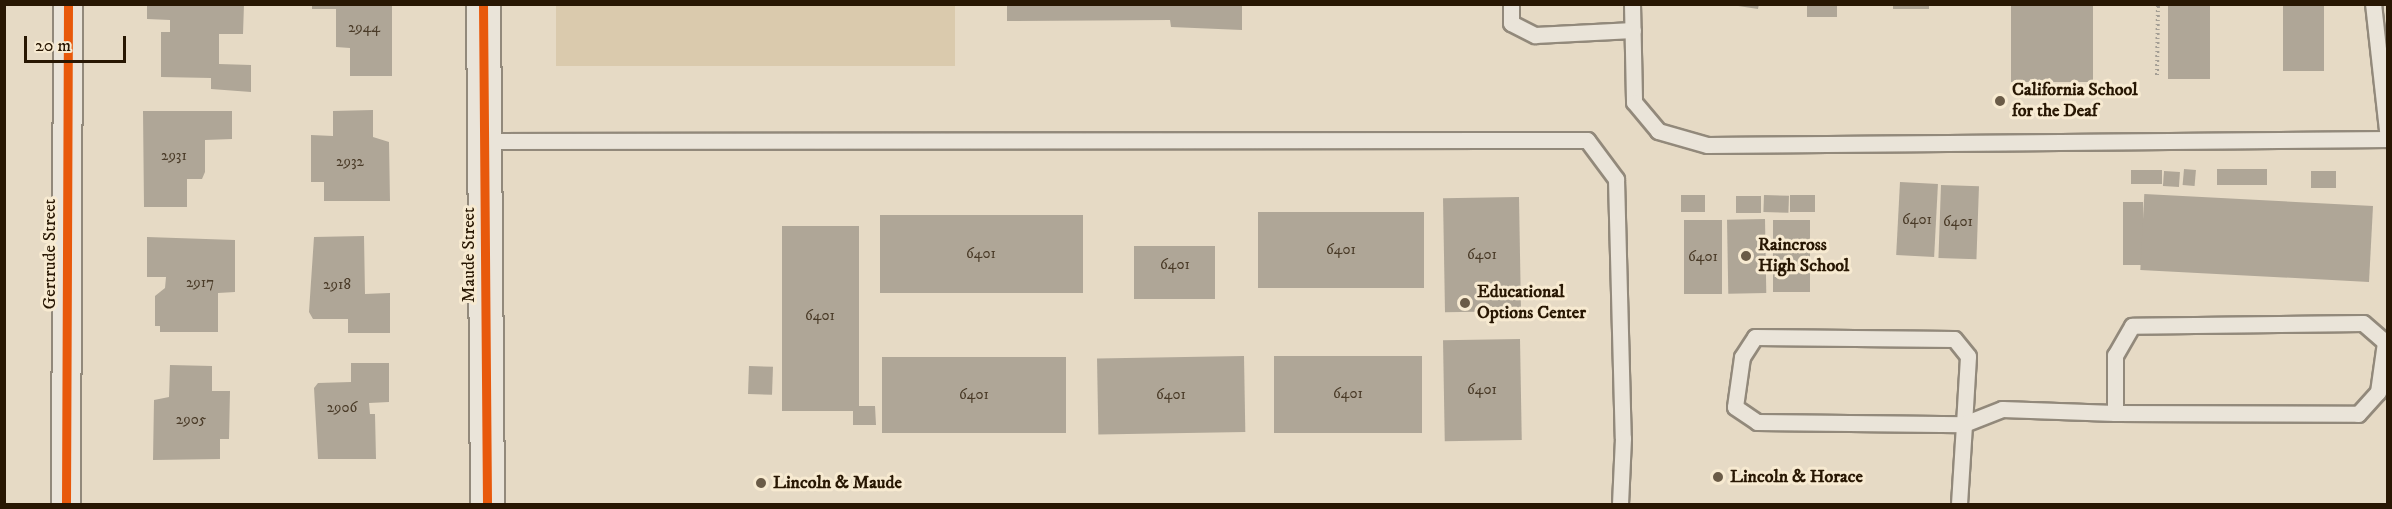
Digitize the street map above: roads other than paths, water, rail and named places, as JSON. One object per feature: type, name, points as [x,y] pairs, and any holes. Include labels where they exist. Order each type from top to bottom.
[{"type":"street","name":"Gertrude Street","points":[[66,504],[68,4]]},
{"type":"street","name":"Maude Street","points":[[483,4],[487,504]]},
{"type":"lane","points":[[1511,4],[1511,23],[1534,35],[1633,30]]},
{"type":"lane","points":[[1632,4],[1634,102],[1658,131],[1707,145],[2388,139],[2373,4]]},
{"type":"lane","points":[[484,141],[1587,140],[1616,178],[1623,438],[1620,504]]},
{"type":"lane","points":[[1959,504],[1964,424],[1968,356],[1954,339],[1755,337],[1742,357],[1735,406],[1757,422],[1964,424],[2002,409],[2115,413],[2358,414],[2378,392],[2385,342],[2363,323],[2132,326],[2115,354],[2115,413]]},
{"type":"place","name":"California School for the Deaf","points":[[2000,101]]},
{"type":"place","name":"Raincross High School","points":[[1746,256]]},
{"type":"place","name":"Educational Options Center","points":[[1465,303]]},
{"type":"place","name":"Lincoln & Horace","points":[[1718,477]]},
{"type":"place","name":"Lincoln & Maude","points":[[761,483]]}]
